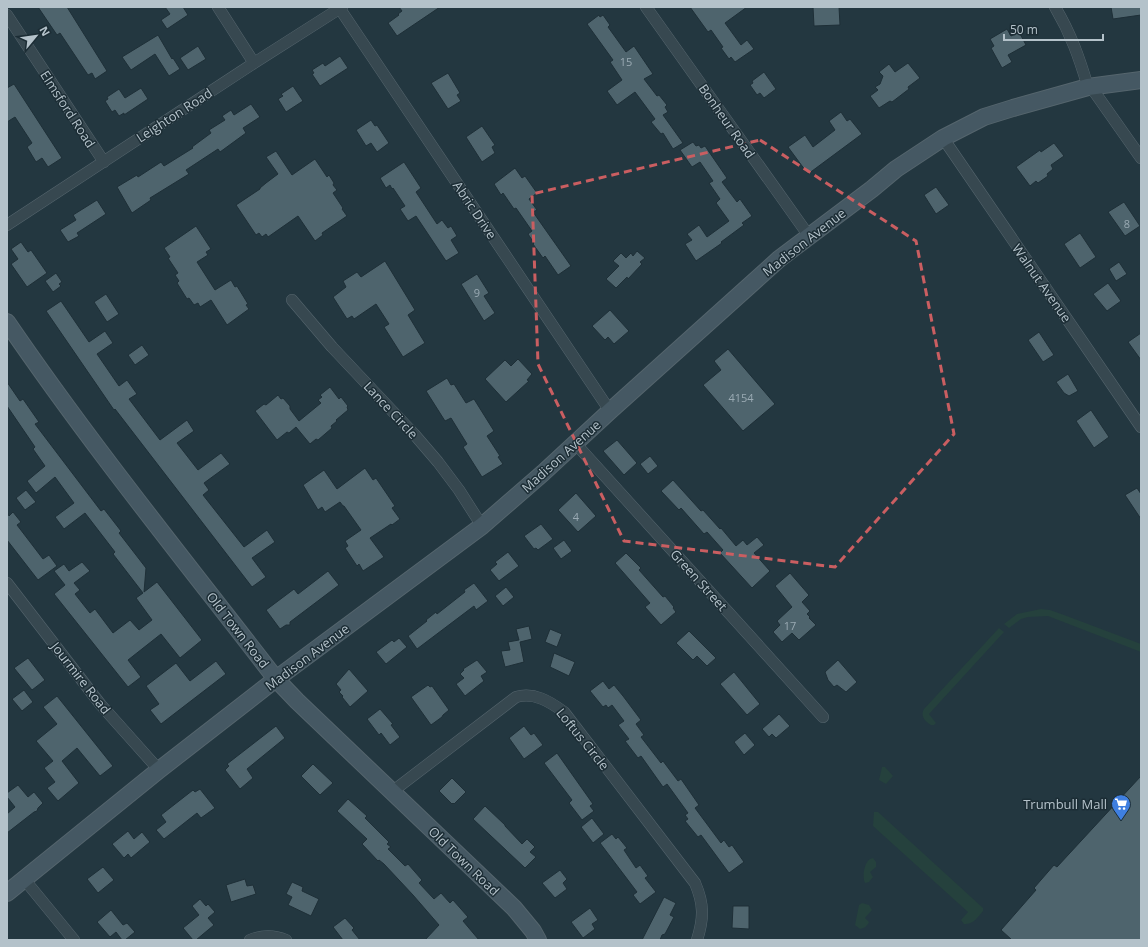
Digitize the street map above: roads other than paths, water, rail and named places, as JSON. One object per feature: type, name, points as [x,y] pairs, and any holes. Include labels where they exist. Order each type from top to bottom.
[{"type":"main road","name":"Madison Avenue","points":[[7,893],[159,770],[276,679],[482,526],[543,473],[748,287],[809,236],[896,169],[943,138],[984,117],[1089,87],[1141,80]]},
{"type":"main road","name":"Old Town Road","points":[[7,322],[34,362],[119,476],[276,679],[297,701],[514,908],[538,940]]},
{"type":"street","points":[[218,7],[254,63]]},
{"type":"street","name":"Bonheur Road","points":[[646,7],[809,236]]},
{"type":"street","points":[[1055,7],[1066,25],[1076,47],[1089,87],[1141,158]]},
{"type":"street","name":"Leighton Road","points":[[7,225],[254,63],[341,8]]},
{"type":"street","name":"Abric Drive","points":[[341,8],[610,411]]},
{"type":"street","name":"Elmsford Road","points":[[7,15],[104,162]]},
{"type":"street","name":"Walnut Avenue","points":[[943,138],[1141,427]]},
{"type":"street","name":"Lance Circle","points":[[292,300],[335,351],[414,434],[438,462],[459,490],[482,526]]},
{"type":"street","name":"Green Street","points":[[575,443],[823,717]]},
{"type":"street","name":"Jourmire Road","points":[[7,583],[101,705],[159,770]]},
{"type":"street","name":"Loftus Circle","points":[[392,791],[516,697],[523,695],[544,699],[554,704],[564,712],[695,883],[701,897],[703,913],[697,940]]},
{"type":"street","points":[[24,879],[74,940]]},
{"type":"street","points":[[250,940],[259,936],[273,936],[286,940]]},
{"type":"place","name":"Trumbull Mall","points":[[1121,821]]}]
